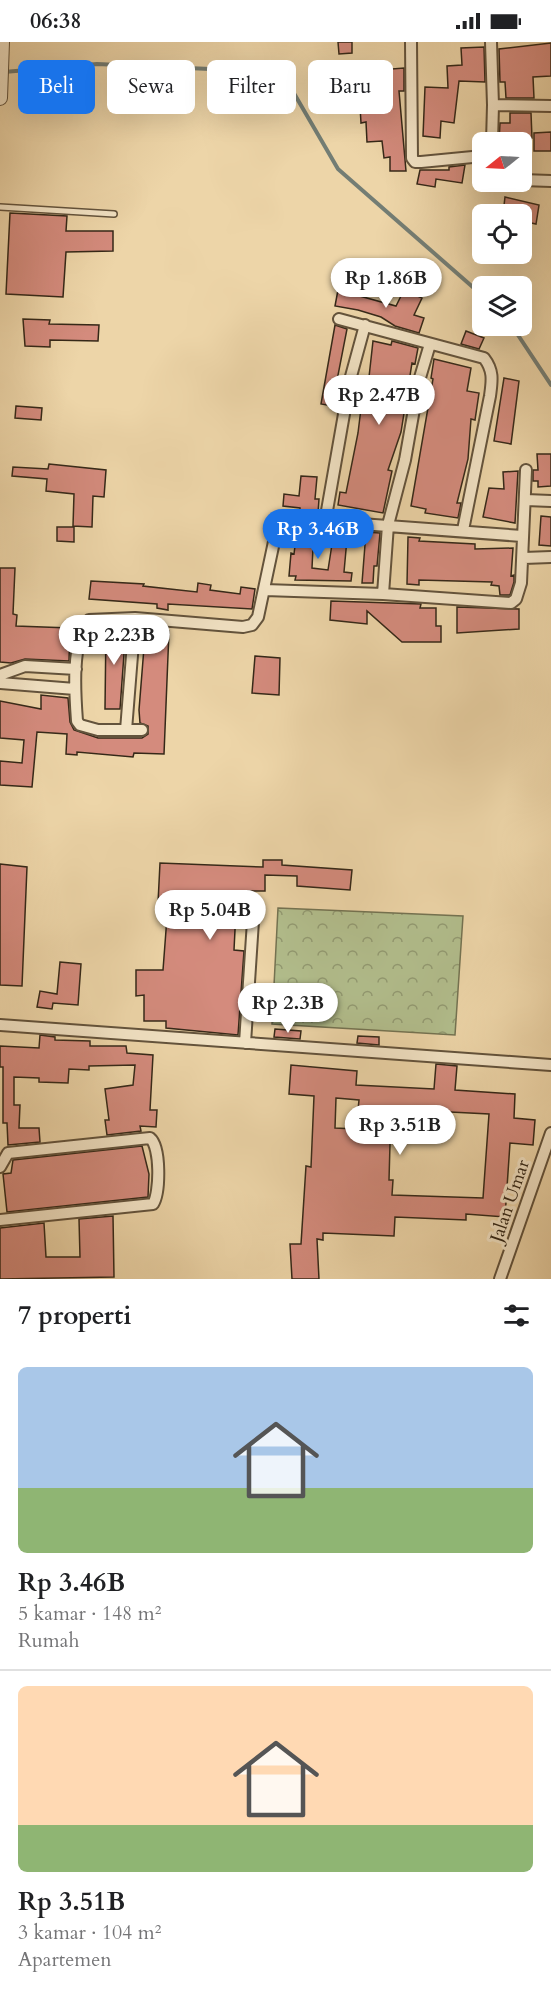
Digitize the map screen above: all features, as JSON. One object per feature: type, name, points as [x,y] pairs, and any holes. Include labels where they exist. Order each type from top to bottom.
[{"type":"street","points":[[411,42],[412,158],[415,162],[421,162],[472,157]]},
{"type":"street","points":[[491,42],[492,132]]},
{"type":"street","points":[[0,98],[2,47]]},
{"type":"street","points":[[493,105],[551,106]]},
{"type":"street","points":[[532,181],[551,182]]},
{"type":"street","points":[[339,319],[484,358],[492,374],[490,396],[464,530]]},
{"type":"street","points":[[326,522],[350,380],[365,325]]},
{"type":"street","points":[[383,594],[388,525],[405,460],[419,381],[430,344]]},
{"type":"street","points":[[265,590],[383,594],[511,603],[518,594],[524,558],[522,536],[526,500],[526,470]]},
{"type":"street","points":[[526,500],[551,501]]},
{"type":"street","points":[[142,730],[98,730],[80,725],[78,721],[76,669],[83,627],[89,620],[135,618],[243,627],[252,625],[258,617],[275,537],[282,525],[293,519],[522,536]]},
{"type":"street","points":[[524,558],[551,557]]},
{"type":"street","points":[[126,730],[135,618]]},
{"type":"street","points":[[0,675],[25,666],[76,669]]},
{"type":"street","points":[[0,683],[75,689]]},
{"type":"street","points":[[245,1043],[253,921]]},
{"type":"street","points":[[0,1025],[551,1065]]},
{"type":"street","name":"Jalan Umar","points":[[500,1279],[551,1133]]},
{"type":"street","points":[[0,1167],[8,1153],[80,1143],[150,1138],[157,1148],[158,1185],[153,1204],[0,1220]]},
{"type":"lane","points":[[0,207],[114,214]]},
{"type":"green space","points":[[278,908],[463,916],[455,1035],[272,1024]]},
{"type":"building","points":[[338,42],[352,42],[352,53],[339,54]]},
{"type":"building","points":[[551,43],[551,76],[533,77],[534,98],[506,98],[505,82],[500,82],[499,49]]},
{"type":"building","points":[[484,47],[485,82],[459,81],[454,123],[441,121],[440,138],[423,136],[425,87],[448,88],[447,66],[462,65],[461,48]]},
{"type":"building","points":[[404,68],[404,91],[399,91],[406,171],[390,171],[390,157],[384,158],[382,141],[367,142],[366,122],[361,123],[360,114],[393,114],[393,69]]},
{"type":"building","points":[[510,113],[531,113],[532,132],[500,132],[500,123],[510,123]]},
{"type":"building","points":[[551,132],[551,151],[534,151],[534,133]]},
{"type":"building","points":[[465,165],[462,183],[436,179],[435,187],[417,184],[420,170],[449,170],[449,167]]},
{"type":"building","points":[[505,197],[539,205],[536,224],[532,223],[532,204],[504,204]]},
{"type":"building","points":[[10,213],[67,216],[66,231],[113,231],[113,251],[66,252],[63,297],[6,294]]},
{"type":"building","points":[[338,290],[396,306],[404,290],[422,298],[414,315],[424,318],[419,333],[395,326],[381,317],[335,306]]},
{"type":"building","points":[[23,319],[50,320],[49,324],[99,325],[98,341],[50,340],[50,347],[25,346]]},
{"type":"building","points":[[335,325],[347,329],[332,406],[321,404]]},
{"type":"building","points":[[466,331],[472,333],[472,336],[484,338],[479,349],[461,344]]},
{"type":"building","points":[[373,341],[391,345],[392,341],[418,348],[415,364],[412,363],[401,432],[388,470],[392,471],[383,513],[338,505],[340,492],[346,493],[358,433],[365,376],[369,377]]},
{"type":"building","points":[[434,359],[471,368],[467,391],[479,393],[475,420],[471,419],[468,459],[457,503],[461,503],[458,518],[425,513],[426,509],[411,506],[433,379],[431,378]]},
{"type":"building","points":[[504,378],[519,381],[511,444],[494,441]]},
{"type":"building","points":[[16,406],[42,408],[41,420],[15,418]]},
{"type":"building","points":[[537,454],[551,454],[551,486],[538,487],[538,481],[533,481],[533,470],[538,470]]},
{"type":"building","points":[[49,464],[106,470],[104,497],[93,496],[92,527],[73,526],[74,494],[46,491],[47,479],[12,476],[13,467],[48,469]]},
{"type":"building","points":[[518,471],[515,523],[483,517],[489,488],[504,489],[503,472]]},
{"type":"building","points":[[301,476],[317,477],[315,499],[319,499],[318,513],[300,512],[300,508],[283,506],[284,494],[299,496]]},
{"type":"building","points":[[541,516],[551,517],[551,546],[539,545]]},
{"type":"building","points":[[57,527],[74,527],[74,542],[57,541]]},
{"type":"building","points":[[303,527],[314,528],[312,568],[328,570],[333,538],[347,539],[344,572],[352,573],[351,581],[295,580],[296,576],[289,576],[291,553],[294,554],[296,538],[302,539]]},
{"type":"building","points":[[366,532],[380,533],[373,583],[362,583]]},
{"type":"building","points":[[408,537],[420,538],[419,541],[475,544],[475,549],[513,548],[511,576],[514,575],[514,582],[510,595],[500,595],[499,586],[491,585],[492,582],[419,580],[419,585],[407,584]]},
{"type":"building","points":[[0,568],[15,568],[13,614],[17,615],[16,626],[70,628],[69,661],[25,659],[11,663],[0,662]]},
{"type":"building","points":[[91,581],[144,584],[143,586],[197,592],[198,583],[211,585],[210,590],[240,594],[241,587],[255,589],[252,609],[168,604],[168,610],[157,608],[157,604],[89,599]]},
{"type":"building","points":[[331,601],[421,604],[420,608],[436,608],[436,626],[441,626],[441,642],[402,642],[367,611],[367,624],[330,620]]},
{"type":"building","points":[[457,607],[519,609],[519,629],[457,633]]},
{"type":"building","points":[[126,626],[120,709],[105,709],[106,627]]},
{"type":"building","points":[[153,630],[169,631],[164,754],[134,753],[133,757],[77,752],[77,755],[66,754],[67,734],[37,732],[32,787],[0,785],[0,761],[22,763],[24,740],[0,738],[0,701],[41,709],[41,695],[68,698],[70,722],[74,730],[98,738],[142,738],[148,734],[148,726],[140,723],[139,710],[145,635],[153,635]]},
{"type":"building","points":[[255,656],[280,658],[279,695],[252,693]]},
{"type":"building","points":[[263,860],[282,860],[282,865],[352,870],[350,890],[297,886],[297,876],[265,875],[265,891],[247,891],[247,910],[236,910],[234,950],[244,951],[238,1035],[166,1028],[166,1021],[144,1021],[144,995],[136,996],[136,970],[163,970],[168,904],[158,903],[160,863],[263,867]]},
{"type":"building","points":[[0,864],[27,867],[22,986],[0,985]]},
{"type":"building","points":[[60,962],[81,964],[78,1005],[53,1003],[52,1009],[37,1007],[40,991],[57,994]]},
{"type":"building","points":[[275,1029],[301,1031],[300,1039],[274,1037]]},
{"type":"building","points":[[40,1035],[55,1037],[55,1040],[90,1041],[90,1046],[126,1046],[127,1053],[153,1055],[150,1110],[157,1110],[156,1127],[140,1126],[141,1131],[107,1135],[105,1120],[109,1120],[105,1089],[133,1085],[135,1065],[89,1066],[89,1070],[69,1069],[68,1083],[39,1082],[39,1078],[14,1077],[14,1105],[20,1105],[19,1128],[39,1128],[40,1142],[8,1145],[7,1123],[3,1123],[3,1067],[0,1067],[0,1046],[39,1048]]},
{"type":"building","points":[[358,1036],[379,1037],[379,1045],[357,1043]]},
{"type":"building","points":[[436,1064],[457,1066],[455,1090],[515,1094],[514,1118],[535,1120],[533,1145],[510,1143],[505,1217],[466,1214],[466,1220],[395,1217],[394,1236],[323,1233],[323,1240],[317,1239],[319,1279],[292,1279],[290,1244],[301,1244],[306,1166],[311,1167],[314,1096],[289,1094],[291,1065],[357,1071],[356,1085],[434,1089]],"holes":[[[336,1098],[359,1100],[356,1129],[335,1128]],[[391,1109],[489,1114],[483,1198],[392,1195],[393,1180],[389,1180]]]},
{"type":"building","points":[[142,1146],[149,1174],[148,1197],[7,1212],[3,1174],[11,1173],[13,1160]]},
{"type":"building","points":[[113,1216],[114,1277],[0,1279],[0,1228],[44,1223],[46,1257],[80,1257],[79,1219]]},
{"type":"waterway","points":[[4,72],[97,64],[210,69],[288,83],[338,169],[472,286]]},
{"type":"waterway","points":[[519,336],[551,385]]}]
